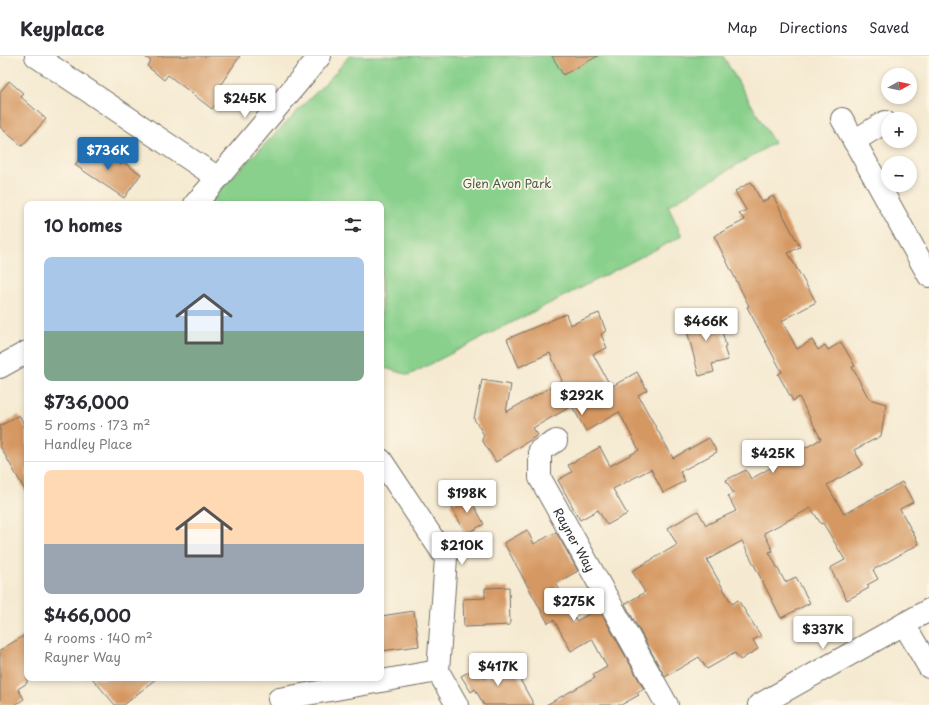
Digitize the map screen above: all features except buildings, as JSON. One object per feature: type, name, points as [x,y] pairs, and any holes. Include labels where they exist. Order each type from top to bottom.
[{"type":"street","points":[[36,56],[218,178]]},
{"type":"street","points":[[198,201],[320,56]]},
{"type":"street","points":[[842,119],[929,276]]},
{"type":"street","points":[[854,140],[881,124]]},
{"type":"street","points":[[0,367],[24,354]]},
{"type":"street","name":"Rayner Way","points":[[556,441],[540,450],[540,478],[667,705]]},
{"type":"street","points":[[384,465],[446,558],[438,671],[457,705]]},
{"type":"street","points":[[758,705],[929,610]]},
{"type":"street","points":[[904,624],[929,667]]},
{"type":"street","points":[[384,681],[438,671]]},
{"type":"street","points":[[279,699],[381,681]]},
{"type":"green space","name":"Glen Avon Park","points":[[349,56],[723,56],[774,143],[668,206],[682,236],[409,375],[384,368],[384,201],[209,201],[336,72]]}]
